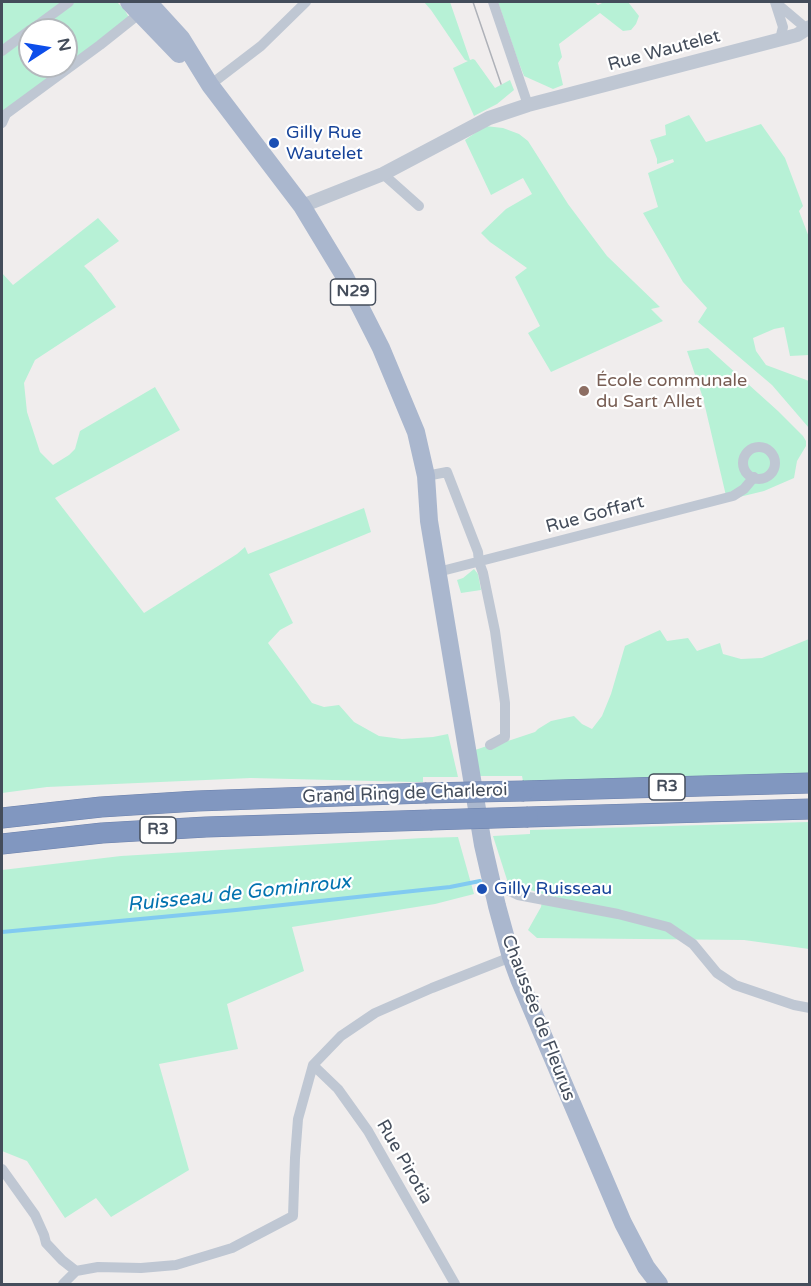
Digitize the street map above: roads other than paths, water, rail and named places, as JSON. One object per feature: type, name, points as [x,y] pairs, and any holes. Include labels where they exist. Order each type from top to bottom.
[{"type":"highway","name":"Grand Ring de Charleroi","points":[[4,817],[101,807],[197,801],[810,783]]},
{"type":"highway","name":"Grand Ring de Charleroi","points":[[2,844],[102,833],[194,828],[810,809]]},
{"type":"main road","name":"Chaussée de Fleurus","points":[[142,5],[181,38],[210,85],[302,206],[345,277],[381,348],[417,432],[426,476],[429,521],[483,845],[511,957],[622,1223],[646,1267],[659,1284]]},
{"type":"main road","name":"Chaussée de Fleurus","points":[[394,382],[413,470],[429,521]]},
{"type":"street","points":[[47,18],[69,2]]},
{"type":"street","points":[[210,85],[261,46],[306,2]]},
{"type":"street","points":[[492,2],[528,105]]},
{"type":"street","points":[[775,2],[806,32]]},
{"type":"street","points":[[775,2],[783,27],[780,39]]},
{"type":"street","points":[[2,123],[6,114],[100,45],[142,5]]},
{"type":"street","name":"Rue Wautelet","points":[[383,174],[489,118],[528,105],[806,32]]},
{"type":"street","points":[[2,51],[18,39]]},
{"type":"street","points":[[302,206],[383,174],[419,206]]},
{"type":"street","points":[[426,476],[447,472],[478,552],[483,573],[495,631],[505,703],[505,737],[490,745]]},
{"type":"street","name":"Rue Goffart","points":[[438,572],[732,496],[744,489],[754,477]]},
{"type":"street","points":[[492,883],[518,894],[618,914],[668,927],[693,944],[717,973],[735,985],[794,1005],[810,1008]]},
{"type":"street","points":[[63,1284],[76,1271],[98,1267],[141,1268],[176,1265],[232,1248],[293,1216],[298,1119],[313,1065],[341,1036],[375,1013],[511,957]]},
{"type":"street","name":"Rue Pirotia","points":[[313,1065],[338,1089],[368,1131],[455,1284]]},
{"type":"street","points":[[2,1169],[35,1215],[46,1243],[76,1271]]},
{"type":"waterway","name":"Ruisseau de Gominroux","points":[[2,932],[236,910],[450,887],[480,881]]},
{"type":"tram line","points":[[473,2],[501,84]]},
{"type":"place","name":"Gilly Rue Wautelet","points":[[274,143]]},
{"type":"place","name":"École communale du Sart Allet","points":[[584,391]]},
{"type":"place","name":"Gilly Ruisseau","points":[[482,889]]}]
